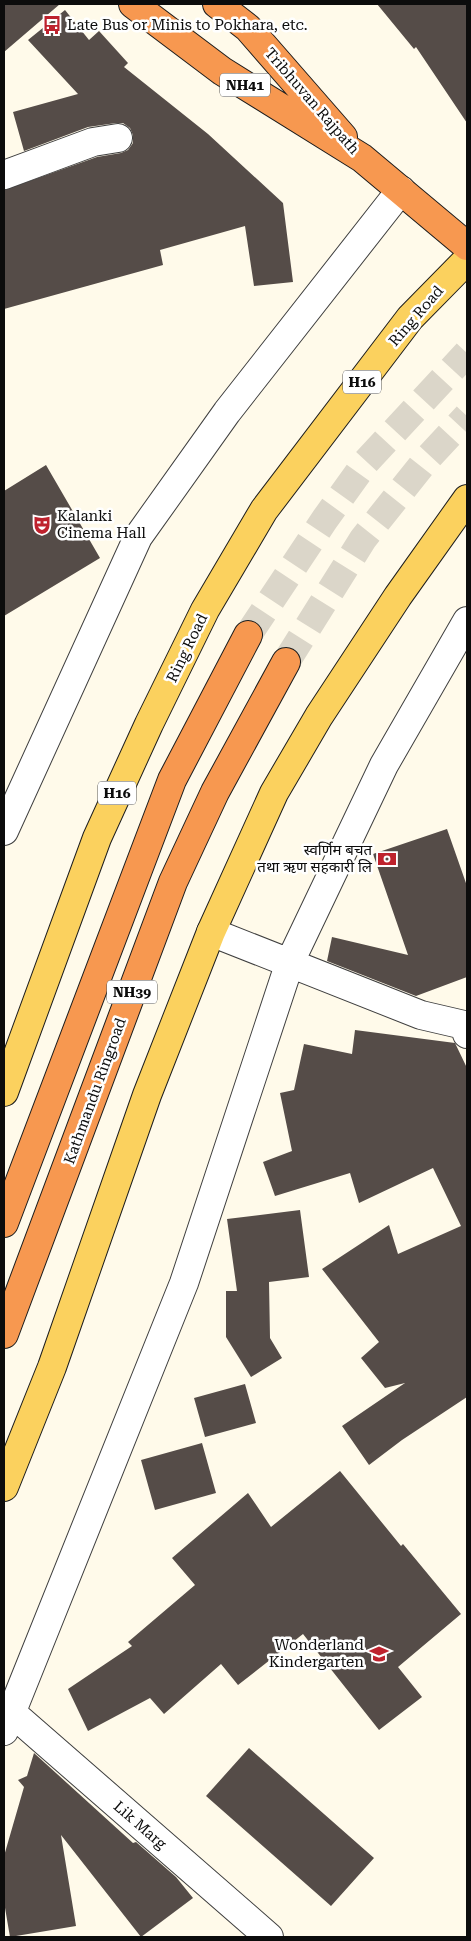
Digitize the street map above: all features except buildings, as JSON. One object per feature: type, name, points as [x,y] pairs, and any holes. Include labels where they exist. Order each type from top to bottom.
[{"type":"highway","name":"Tribhuvan Rajpath","points":[[133,4],[222,71],[362,158],[467,246]]},
{"type":"highway","name":"Tribhuvan Rajpath","points":[[217,4],[248,28],[362,158]]},
{"type":"highway","name":"NH39","points":[[4,1223],[172,780],[248,635]]},
{"type":"highway","name":"Kathmandu Ringroad","points":[[4,1334],[173,882],[215,792],[286,662]]},
{"type":"main road","name":"Ring Road","points":[[4,1092],[97,838],[149,724],[205,610],[264,510],[410,318],[467,260]]},
{"type":"main road","points":[[4,1487],[52,1367],[147,1095],[211,932],[274,793],[319,716],[398,596],[467,499]]},
{"type":"street","points":[[4,175],[93,142],[118,138]]},
{"type":"street","points":[[4,831],[138,537],[227,412],[401,190]]},
{"type":"street","points":[[7,1722],[184,1283],[290,962],[384,765],[467,621]]},
{"type":"street","points":[[211,932],[420,1015],[466,1028]]},
{"type":"street","name":"Lik Marg","points":[[7,1722],[269,1937]]},
{"type":"tunnel","points":[[248,635],[325,519],[366,462],[467,353]]},
{"type":"tunnel","points":[[286,662],[363,539],[426,460],[467,416]]},
{"type":"place","name":"Late Bus or Minis to Pokhara, etc.","points":[[52,25]]},
{"type":"place","name":"Kalanki Cinema Hall","points":[[42,525]]},
{"type":"place","name":"स्वर्णिम बचत तथा ऋण सहकारी लि","points":[[387,859]]},
{"type":"place","name":"Wonderland Kindergarten","points":[[379,1654]]}]
